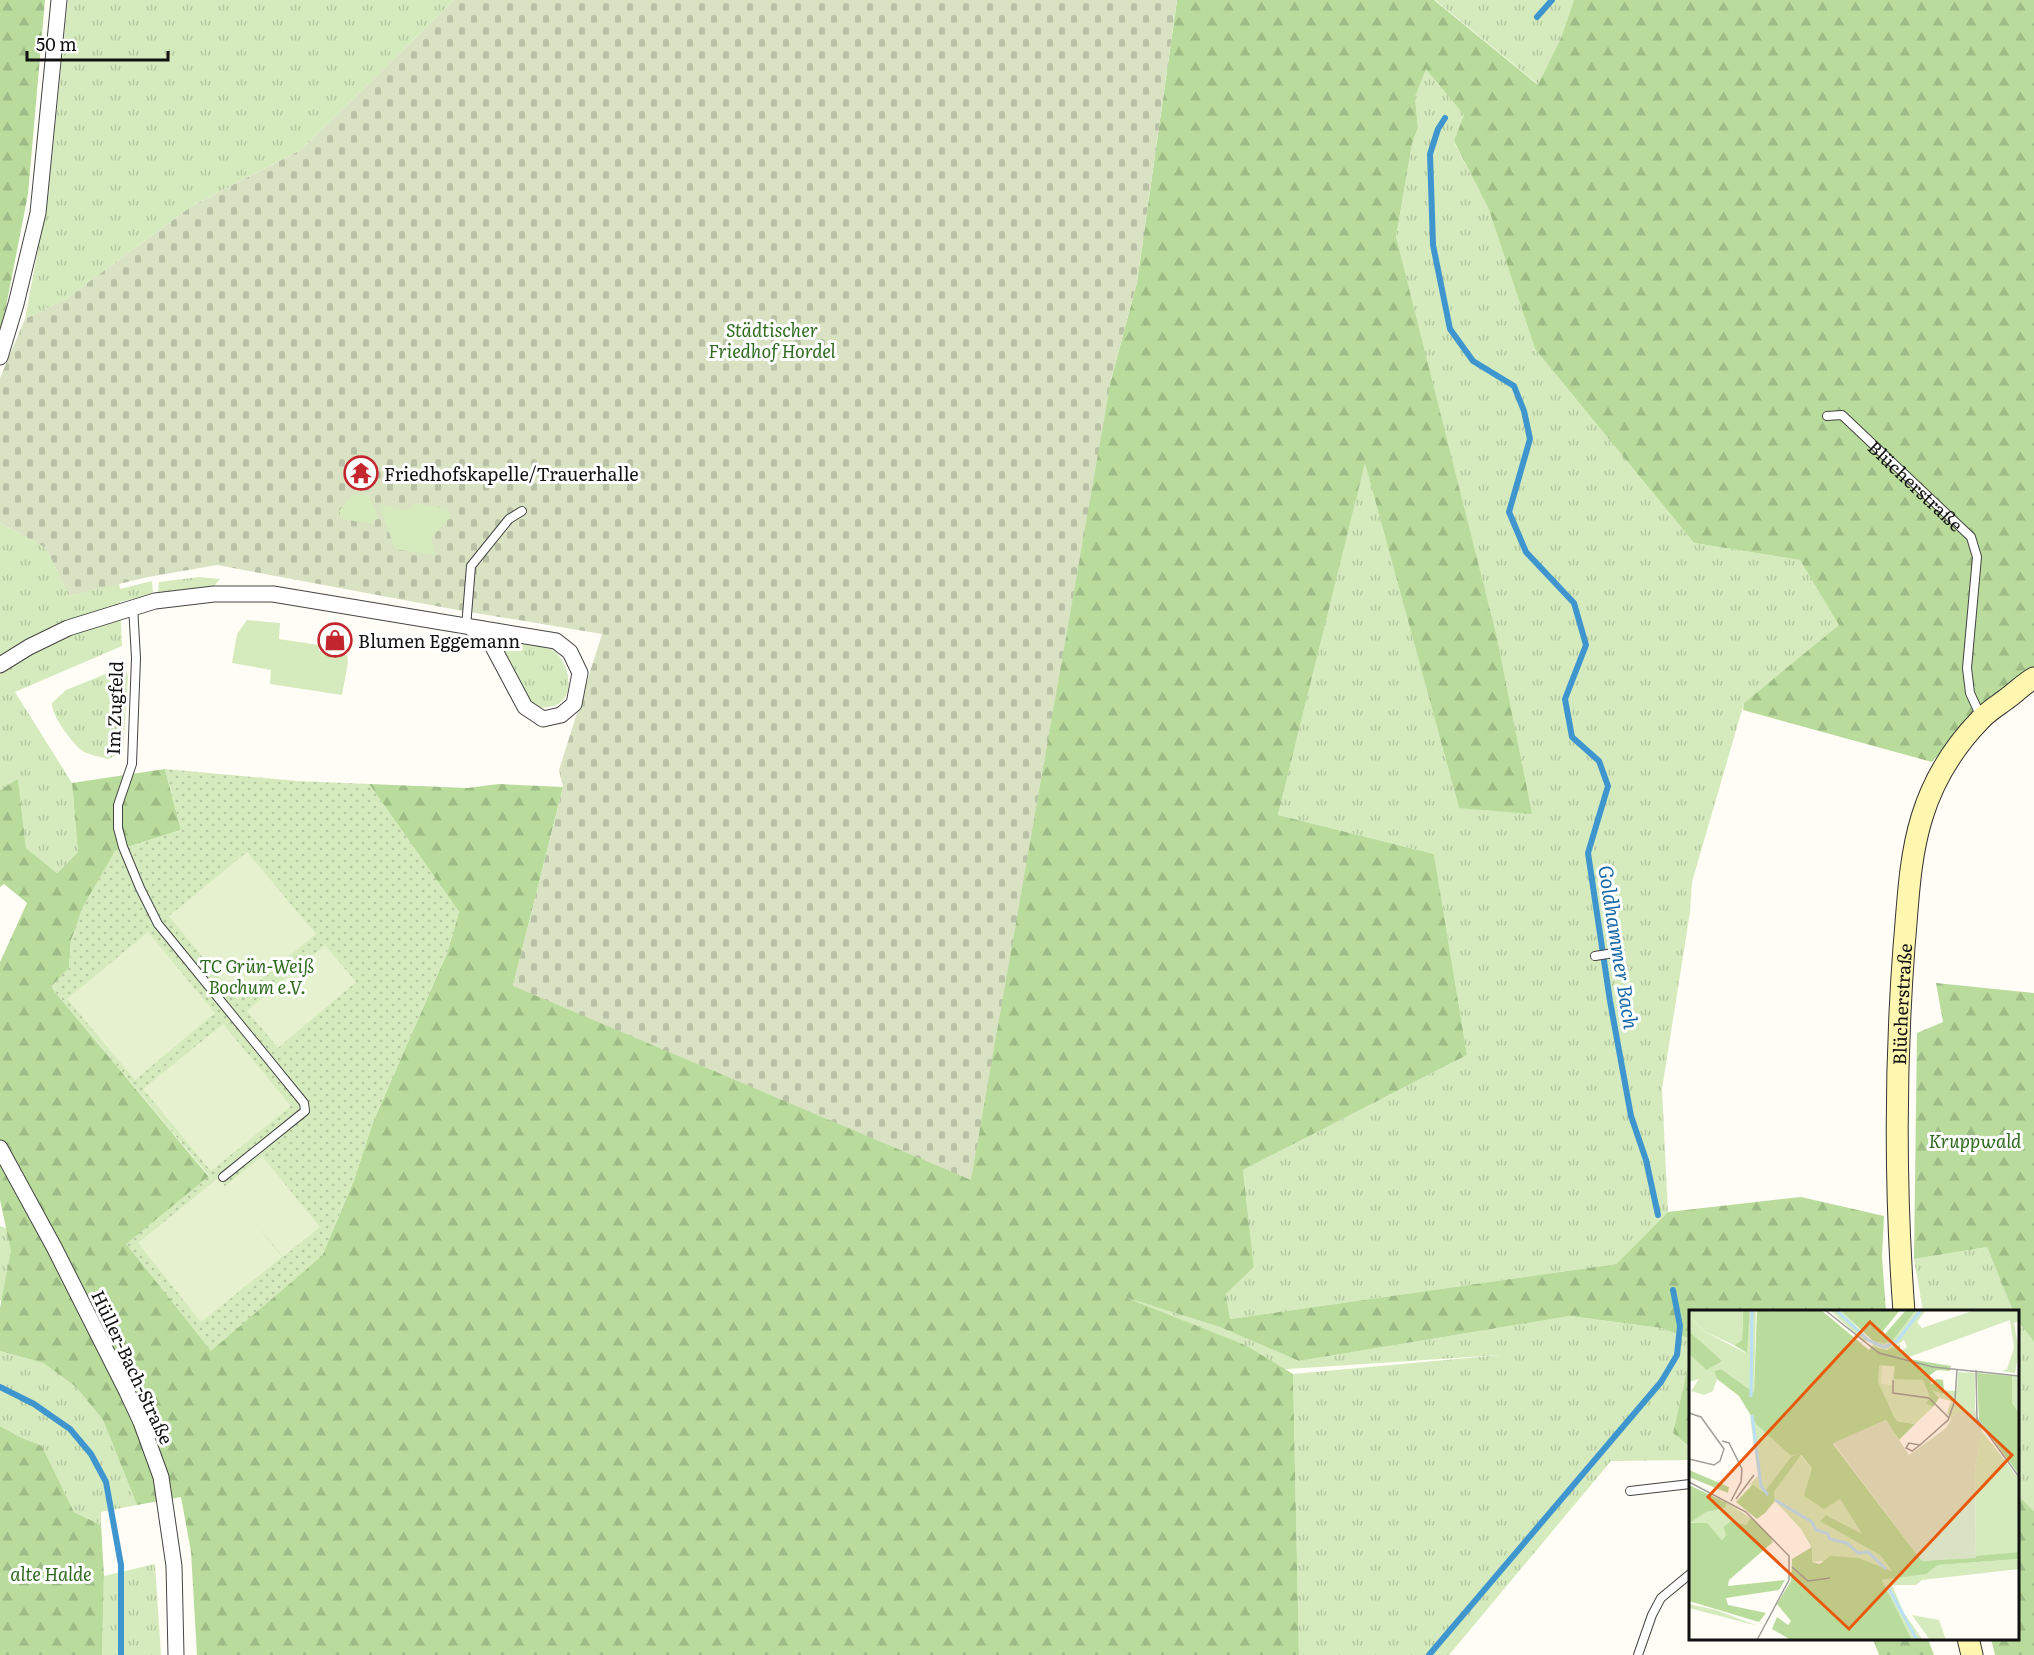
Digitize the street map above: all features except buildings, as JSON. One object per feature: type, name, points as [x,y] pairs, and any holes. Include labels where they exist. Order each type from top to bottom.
[{"type":"street","points":[[0,357],[38,213],[59,0]]},
{"type":"street","points":[[0,665],[29,647],[68,628],[133,606],[214,594],[273,594],[556,641],[570,652],[580,673],[574,704],[561,715],[543,718],[525,707],[492,645],[469,628]]},
{"type":"street","name":"Blücherstraße","points":[[1904,1310],[1898,1121],[1900,1002],[1911,867],[1922,817],[1937,782],[1958,745],[1982,718],[2034,678]]},
{"type":"street","name":"Hüller-Bach-Straße","points":[[0,1148],[54,1247],[127,1392],[141,1422],[161,1477],[174,1566],[176,1655]]},
{"type":"street","points":[[1968,1640],[1972,1655]]},
{"type":"lane","name":"Blücherstraße","points":[[1827,416],[1842,415],[1971,537],[1977,557],[1967,668],[1970,693],[1982,718]]},
{"type":"lane","points":[[469,628],[471,566],[509,519],[522,511]]},
{"type":"lane","name":"Im Zugfeld","points":[[133,606],[136,658],[132,764],[118,805],[118,828],[123,847],[158,924],[304,1103],[305,1111],[223,1177]]},
{"type":"lane","points":[[1595,956],[1620,952]]},
{"type":"lane","points":[[1630,1491],[1689,1484]]},
{"type":"lane","points":[[1638,1655],[1652,1615],[1661,1598],[1689,1575]]},
{"type":"green space","points":[[0,0],[45,0],[28,194],[0,337]]},
{"type":"green space","points":[[68,0],[454,0],[301,150],[192,206],[67,298],[25,319],[48,196]]},
{"type":"green space","name":"Städtischer Friedhof Hordel","points":[[454,0],[1177,0],[1137,282],[1111,380],[971,1180],[513,986],[563,787],[559,770],[602,634],[452,609],[217,565],[148,577],[69,596],[46,548],[0,523],[0,378],[25,319],[67,298],[192,206],[301,150]]},
{"type":"green space","points":[[1177,0],[1434,0],[1538,85],[1561,38],[1574,0],[2034,0],[2034,673],[1973,717],[1932,762],[1743,710],[1744,703],[1839,625],[1800,560],[1694,543],[1535,349],[1489,210],[1454,141],[1464,115],[1426,69],[1415,97],[1418,128],[1412,144],[1396,237],[1496,634],[1532,814],[1459,808],[1365,463],[1278,815],[1434,854],[1467,1055],[1243,1170],[1254,1267],[1226,1294],[1230,1319],[1616,1264],[1668,1212],[1801,1197],[1884,1216],[1882,1257],[1886,1310],[1689,1310],[1689,1339],[1661,1328],[1570,1316],[1299,1361],[1220,1327],[1124,1297],[1245,1345],[1293,1374],[1299,1655],[197,1655],[191,1552],[181,1497],[137,1505],[103,1420],[76,1387],[44,1363],[0,1351],[0,1308],[11,1251],[0,1200],[0,962],[27,903],[4,884],[0,887],[0,790],[18,779],[26,848],[57,873],[78,852],[72,783],[165,769],[181,830],[115,851],[71,940],[69,968],[51,987],[209,1177],[322,1256],[354,1180],[373,1122],[447,953],[459,912],[369,784],[467,788],[499,784],[563,787],[513,986],[1111,380],[1137,282]]},
{"type":"green space","points":[[1435,0],[1574,0],[1561,38],[1539,85]]},
{"type":"green space","points":[[1426,68],[1464,115],[1454,142],[1489,210],[1535,349],[1694,543],[1800,560],[1840,625],[1744,703],[1692,882],[1690,912],[1662,1089],[1668,1212],[1616,1264],[1230,1319],[1226,1294],[1254,1267],[1243,1170],[1467,1055],[1434,854],[1278,815],[1365,462],[1459,808],[1396,237],[1412,144],[1418,128],[1415,97]]},
{"type":"green space","points":[[353,494],[369,496],[378,517],[372,524],[342,519],[339,511]]},
{"type":"green space","points":[[415,503],[447,509],[450,516],[431,539],[436,555],[395,549],[379,505],[409,510]]},
{"type":"green space","points":[[0,523],[46,548],[69,596],[119,583],[120,589],[152,581],[153,594],[120,602],[122,646],[15,692],[72,783],[78,852],[57,873],[26,848],[18,780],[0,790]]},
{"type":"green space","points":[[199,577],[220,579],[214,586],[158,592],[159,582]]},
{"type":"green space","points":[[247,620],[280,623],[279,639],[319,645],[319,651],[347,655],[348,662],[342,695],[270,684],[271,670],[232,663],[237,634]]},
{"type":"green space","points":[[503,642],[541,646],[551,649],[561,658],[567,672],[568,687],[567,694],[561,702],[541,708],[531,702],[503,652],[501,646]]},
{"type":"green space","points":[[118,669],[125,669],[128,676],[123,752],[108,759],[86,753],[79,748],[59,722],[52,703],[66,690]]},
{"type":"green space","name":"TC Grün-Weiß Bochum e.V.","points":[[165,769],[297,781],[369,784],[459,912],[447,953],[373,1122],[354,1180],[322,1256],[211,1351],[126,1244],[209,1176],[51,987],[69,968],[71,941],[82,908],[115,851],[181,830]]},
{"type":"green space","points":[[247,852],[316,934],[237,999],[169,916]]},
{"type":"green space","points":[[148,932],[215,1013],[135,1080],[67,999]]},
{"type":"green space","points":[[325,945],[356,982],[278,1048],[247,1011]]},
{"type":"green space","name":"Kruppwald","points":[[1936,983],[2034,993],[2034,1342],[2019,1321],[2019,1310],[2013,1310],[1987,1247],[1914,1259],[1917,1033],[1943,1022]]},
{"type":"green space","points":[[223,1024],[291,1106],[211,1171],[143,1089]]},
{"type":"green space","points":[[262,1156],[320,1227],[283,1257],[239,1203],[282,1257],[201,1322],[138,1243],[218,1178],[225,1186]]},
{"type":"green space","points":[[0,1226],[54,1247],[17,1305],[0,1300]]},
{"type":"green space","points":[[1987,1247],[2013,1310],[1923,1310],[1914,1259]]},
{"type":"green space","points":[[1112,1293],[1220,1327],[1299,1361],[1570,1316],[1661,1328],[1689,1339],[1689,1361],[1673,1433],[1689,1448],[1689,1460],[1611,1461],[1449,1655],[1299,1655],[1293,1374],[1500,1355],[1230,1373]]},
{"type":"green space","points":[[2019,1321],[2034,1342],[2034,1511],[2019,1496]]},
{"type":"green space","points":[[0,1351],[45,1363],[76,1387],[103,1420],[137,1505],[101,1512],[101,1525],[74,1512],[42,1446],[0,1426]]},
{"type":"green space","points":[[1689,1361],[1689,1447],[1673,1433]]},
{"type":"green space","name":"alte Halde","points":[[0,1426],[42,1446],[74,1512],[101,1525],[104,1576],[102,1655],[0,1655]]},
{"type":"green space","points":[[2019,1496],[2034,1511],[2034,1655],[1995,1655],[1991,1640],[2019,1640]]},
{"type":"green space","points":[[155,1564],[161,1655],[102,1655],[104,1576]]},
{"type":"green space","points":[[1873,1640],[1928,1640],[1934,1655],[1879,1655]]},
{"type":"waterway","name":"Goldhammer Bach","points":[[1537,17],[1552,0]]},
{"type":"waterway","name":"Goldhammer Bach","points":[[1445,118],[1438,129],[1430,154],[1433,245],[1450,329],[1473,361],[1514,386],[1524,411],[1530,439],[1509,512],[1526,552],[1574,603],[1586,645],[1565,699],[1572,737],[1599,761],[1608,786],[1588,853],[1610,1001],[1631,1116],[1646,1160],[1658,1215]]},
{"type":"waterway","points":[[1429,1655],[1661,1382],[1677,1355],[1680,1326],[1673,1290]]},
{"type":"waterway","points":[[0,1387],[34,1404],[70,1429],[91,1454],[106,1482],[121,1565],[121,1655]]},
{"type":"place","name":"Friedhofskapelle/Trauerhalle","points":[[361,473]]},
{"type":"place","name":"Blumen Eggemann","points":[[335,640]]}]
